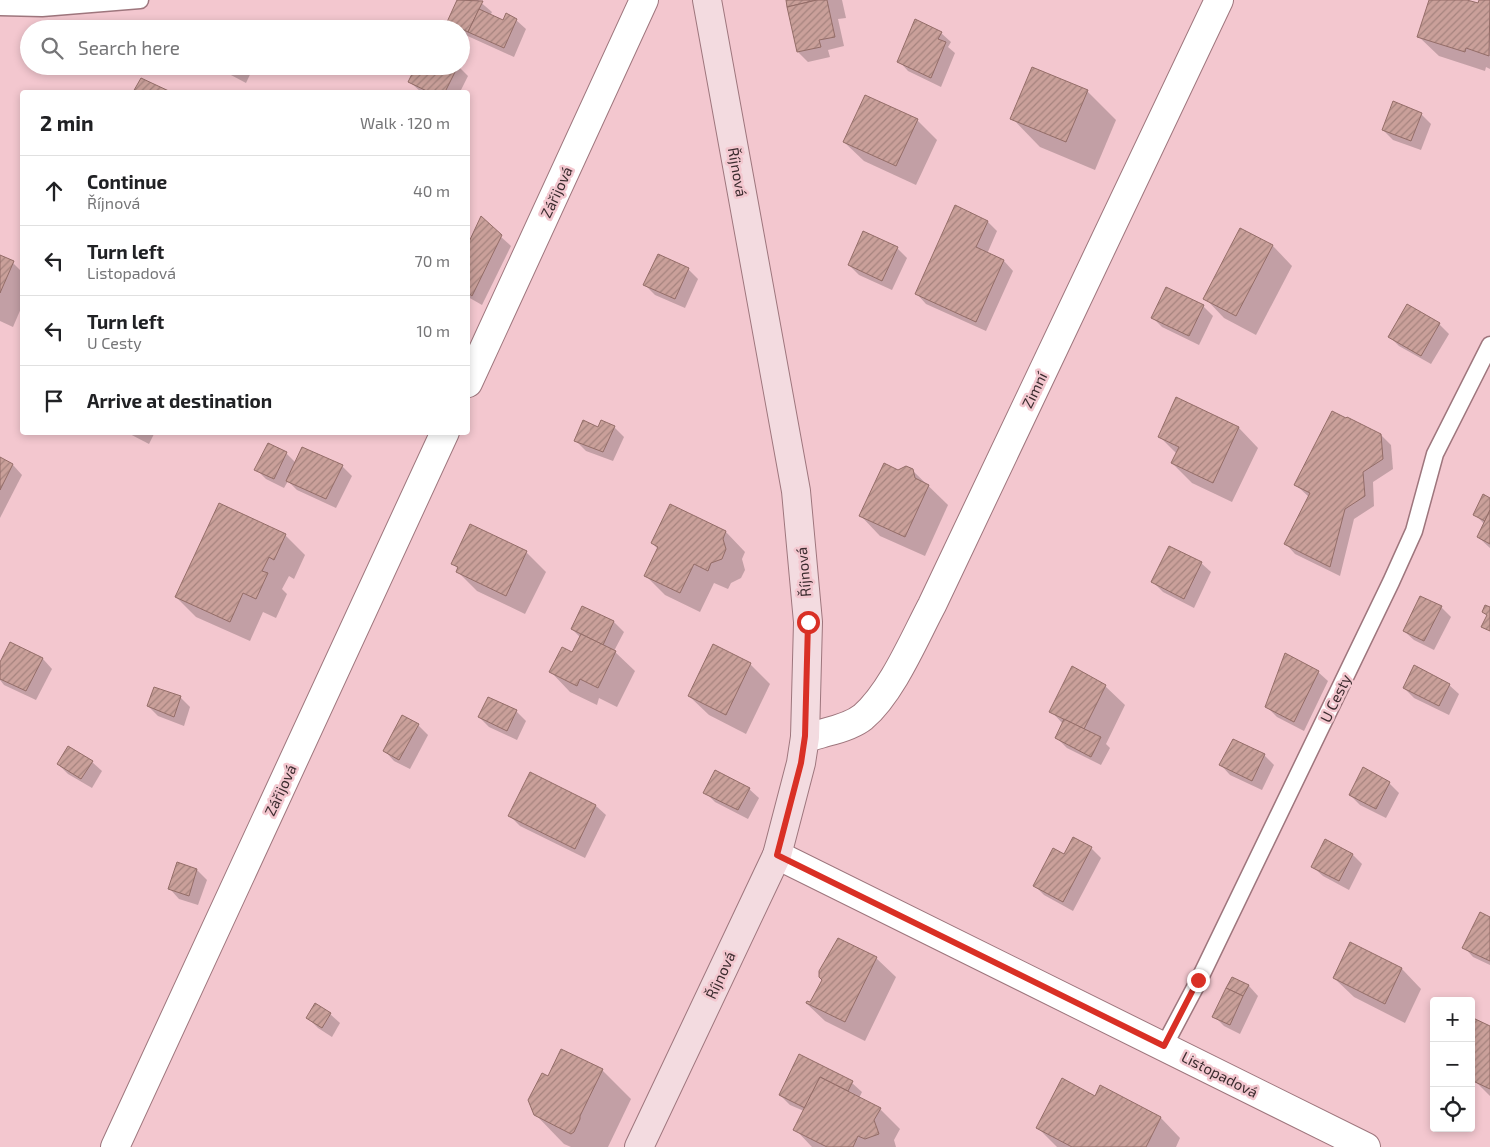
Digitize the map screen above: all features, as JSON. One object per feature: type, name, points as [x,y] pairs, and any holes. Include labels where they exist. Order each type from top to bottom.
[{"type":"street","name":"Zářijová","points":[[470,379],[644,0]]},
{"type":"street","name":"Říjnová","points":[[639,1147],[777,855],[801,763],[805,736],[808,622],[796,491],[707,0]]},
{"type":"street","name":"Zimní","points":[[805,736],[812,737],[841,729],[862,717],[881,696],[892,680],[932,605],[1219,0]]},
{"type":"street","name":"Zářijová","points":[[115,1147],[444,435]]},
{"type":"street","name":"Listopadová","points":[[777,855],[1366,1147]]},
{"type":"lane","points":[[0,7],[42,8],[140,0]]},
{"type":"lane","name":"U Cesty","points":[[1164,1046],[1203,971],[1391,582],[1414,530],[1435,454],[1490,345]]},
{"type":"building","points":[[457,0],[483,1],[470,28],[470,20],[448,20]]},
{"type":"building","points":[[786,0],[817,0],[787,7]]},
{"type":"building","points":[[817,0],[827,0],[835,37],[819,40],[821,47],[797,52],[787,7]]},
{"type":"building","points":[[1429,0],[1467,0],[1478,3],[1479,0],[1490,0],[1489,56],[1466,48],[1465,52],[1417,37]]},
{"type":"building","points":[[479,9],[503,20],[506,13],[517,19],[504,48],[470,33],[470,28]]},
{"type":"building","points":[[915,19],[942,32],[938,39],[946,42],[931,78],[897,62]]},
{"type":"building","points":[[1032,67],[1088,90],[1066,142],[1010,119]]},
{"type":"building","points":[[412,75],[454,75],[446,90],[425,90],[408,82]]},
{"type":"building","points":[[141,78],[167,90],[134,90]]},
{"type":"building","points":[[865,95],[918,119],[896,166],[843,142]]},
{"type":"building","points":[[1393,101],[1422,113],[1411,141],[1382,130]]},
{"type":"building","points":[[955,205],[988,221],[976,247],[1004,260],[976,322],[915,294]]},
{"type":"building","points":[[481,216],[502,235],[472,296],[470,294],[470,240]]},
{"type":"building","points":[[1240,228],[1273,245],[1236,316],[1203,299]]},
{"type":"building","points":[[863,231],[898,247],[882,281],[848,265]]},
{"type":"building","points":[[658,254],[689,268],[675,299],[643,285]]},
{"type":"building","points":[[0,255],[14,261],[0,293]]},
{"type":"building","points":[[1166,287],[1204,305],[1189,336],[1151,318]]},
{"type":"building","points":[[1407,304],[1440,323],[1421,356],[1388,337]]},
{"type":"building","points":[[1176,397],[1239,427],[1213,483],[1171,463],[1179,447],[1158,437]]},
{"type":"building","points":[[1332,411],[1381,434],[1383,459],[1363,472],[1365,496],[1345,509],[1330,567],[1284,544],[1310,493],[1294,485]]},
{"type":"building","points":[[583,420],[598,427],[601,420],[615,426],[603,452],[574,441]]},
{"type":"building","points":[[268,443],[287,452],[274,479],[254,470]]},
{"type":"building","points":[[302,447],[343,465],[326,499],[286,481]]},
{"type":"building","points":[[0,457],[13,464],[0,490]]},
{"type":"building","points":[[884,463],[898,470],[906,466],[913,469],[915,478],[929,485],[905,537],[859,516]]},
{"type":"building","points":[[1483,494],[1490,498],[1490,510],[1485,521],[1473,515]]},
{"type":"building","points":[[219,503],[286,534],[274,560],[269,557],[262,571],[268,573],[256,599],[243,593],[230,622],[175,597]]},
{"type":"building","points":[[670,504],[726,531],[723,539],[726,549],[722,559],[711,563],[708,571],[694,564],[680,593],[644,576],[658,547],[651,543]]},
{"type":"building","points":[[1490,510],[1490,544],[1477,537]]},
{"type":"building","points":[[470,524],[527,551],[506,596],[456,572],[458,567],[451,564]]},
{"type":"building","points":[[1169,546],[1202,562],[1184,599],[1151,582]]},
{"type":"building","points":[[1420,596],[1442,606],[1424,641],[1403,631]]},
{"type":"building","points":[[1485,605],[1490,607],[1490,631],[1481,627],[1487,615],[1482,612]]},
{"type":"building","points":[[582,606],[614,621],[603,645],[571,629]]},
{"type":"building","points":[[581,634],[616,651],[598,688],[580,679],[577,686],[549,672],[562,647],[572,652]]},
{"type":"building","points":[[10,642],[43,658],[26,691],[0,679],[0,662]]},
{"type":"building","points":[[713,644],[751,663],[726,715],[688,696]]},
{"type":"building","points":[[1285,653],[1319,671],[1294,722],[1265,707]]},
{"type":"building","points":[[1414,665],[1450,684],[1439,706],[1403,688]]},
{"type":"building","points":[[1072,666],[1106,685],[1084,729],[1049,712]]},
{"type":"building","points":[[154,687],[181,696],[174,717],[147,706]]},
{"type":"building","points":[[488,697],[517,710],[507,731],[478,717]]},
{"type":"building","points":[[402,715],[419,724],[399,760],[383,751]]},
{"type":"building","points":[[1064,719],[1101,737],[1091,757],[1055,738]]},
{"type":"building","points":[[1233,739],[1265,754],[1252,781],[1219,765]]},
{"type":"building","points":[[68,746],[93,761],[81,779],[57,764]]},
{"type":"building","points":[[1363,767],[1390,782],[1376,809],[1349,795]]},
{"type":"building","points":[[715,770],[750,788],[738,810],[703,793]]},
{"type":"building","points":[[530,772],[596,805],[575,849],[508,816]]},
{"type":"building","points":[[1073,837],[1092,847],[1063,902],[1033,886],[1053,848],[1064,854]]},
{"type":"building","points":[[1325,839],[1353,854],[1339,881],[1311,867]]},
{"type":"building","points":[[177,862],[197,869],[189,896],[168,889]]},
{"type":"building","points":[[1480,912],[1490,917],[1490,961],[1462,948]]},
{"type":"building","points":[[838,938],[877,957],[845,1022],[806,1003],[807,1001],[810,1002],[822,980],[819,977],[819,971]]},
{"type":"building","points":[[1350,942],[1402,968],[1385,1004],[1333,978]]},
{"type":"building","points":[[1232,977],[1249,985],[1243,996],[1226,988]]},
{"type":"building","points":[[1226,988],[1243,996],[1230,1025],[1212,1017]]},
{"type":"building","points":[[315,1003],[331,1013],[322,1028],[306,1018]]},
{"type":"building","points":[[1475,1019],[1490,1026],[1490,1089],[1475,1082]]},
{"type":"building","points":[[561,1049],[603,1069],[574,1132],[571,1134],[534,1115],[528,1100],[542,1073],[548,1076]]},
{"type":"building","points":[[799,1054],[853,1081],[848,1091],[820,1077],[805,1108],[779,1095]]},
{"type":"building","points":[[820,1077],[881,1108],[874,1120],[879,1134],[865,1139],[858,1136],[853,1147],[827,1147],[793,1130]]},
{"type":"building","points":[[1062,1078],[1095,1096],[1100,1085],[1161,1117],[1146,1147],[1072,1147],[1036,1128]]},
{"type":"route","points":[[808,622],[805,736],[801,763],[777,855],[1164,1046],[1198,980]]}]
